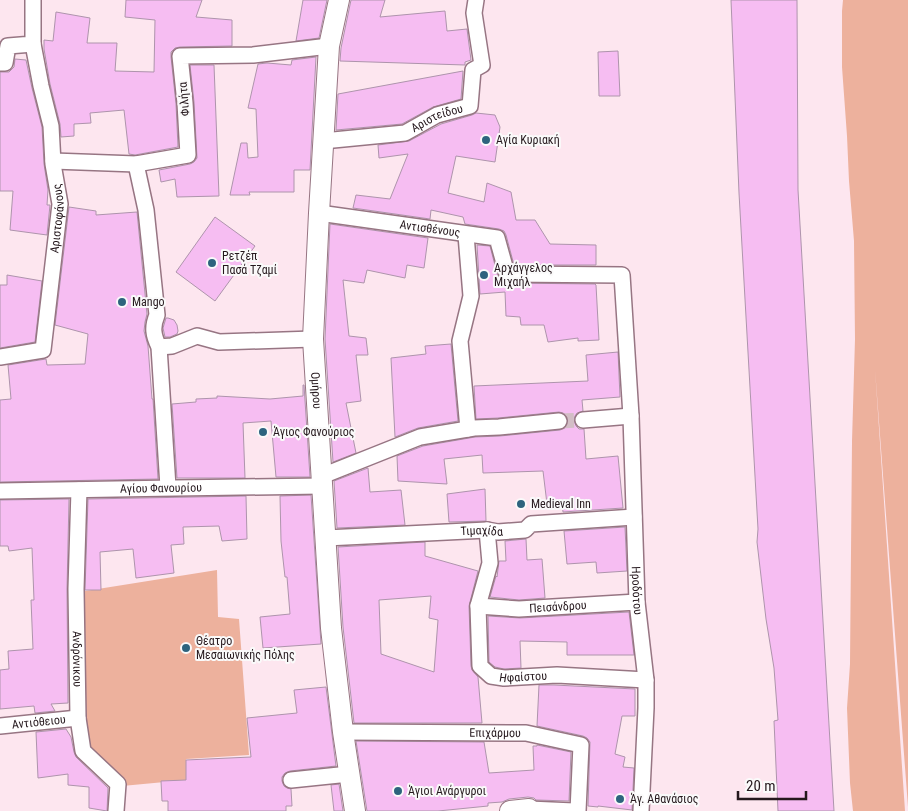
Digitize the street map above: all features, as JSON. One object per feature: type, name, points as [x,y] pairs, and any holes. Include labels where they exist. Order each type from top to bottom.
[{"type":"street","name":"Αριστοφάνους","points":[[0,357],[43,350],[60,204],[53,161],[51,126],[33,44],[33,0]]},
{"type":"street","name":"Ομήρου","points":[[339,0],[329,46],[313,339],[331,628],[343,732],[355,811]]},
{"type":"street","name":"Αριστείδου","points":[[323,141],[405,133],[437,115],[470,106],[473,70],[482,65],[474,13],[476,0]]},
{"type":"street","points":[[0,63],[5,63],[8,46],[33,44]]},
{"type":"street","name":"Φιλήτα","points":[[53,161],[136,164],[188,155],[180,56],[253,56],[329,46]]},
{"type":"street","points":[[136,164],[146,210],[157,315],[153,334],[159,347],[168,487]]},
{"type":"street","name":"Αντισθένους","points":[[319,213],[466,235],[471,296],[460,342],[468,429]]},
{"type":"street","name":"Ηροδότου","points":[[466,235],[497,238],[507,274],[622,275],[632,416],[637,602],[646,680],[641,811]]},
{"type":"street","points":[[159,347],[172,346],[197,336],[219,342],[313,339]]},
{"type":"street","points":[[583,420],[632,416]]},
{"type":"street","points":[[322,481],[420,437],[468,429],[559,421]]},
{"type":"street","name":"Αγίου Φανουρίου","points":[[0,491],[322,481]]},
{"type":"street","name":"Ανδρόνικου","points":[[79,490],[76,589],[78,718],[83,751],[118,784],[116,811]]},
{"type":"street","name":"Τιμαχίδα","points":[[326,538],[487,530],[498,532],[525,530],[531,524],[634,516]]},
{"type":"street","name":"Ηφαίστου","points":[[487,530],[490,563],[478,606],[480,666],[491,676],[504,678],[557,675],[646,680]]},
{"type":"street","name":"Πεισάνδρου","points":[[478,606],[519,609],[637,602]]},
{"type":"street","name":"Αντιόθειου","points":[[0,726],[78,718]]},
{"type":"street","name":"Επιχάρμου","points":[[343,732],[526,734],[581,745],[578,811]]},
{"type":"street","points":[[291,780],[349,774]]},
{"type":"street","points":[[523,810],[574,811]]},
{"type":"shaded area","points":[[843,0],[908,0],[908,807],[875,369],[905,811],[853,811],[850,783],[847,708],[850,664],[855,339],[854,241],[842,67]]},
{"type":"shaded area","points":[[217,570],[218,617],[239,619],[249,755],[186,759],[186,780],[122,786],[88,751],[83,711],[79,592]]},
{"type":"building","points":[[126,0],[202,0],[196,17],[232,20],[232,46],[180,47],[175,48],[171,52],[178,147],[135,155],[129,154],[124,110],[90,113],[91,123],[74,124],[74,136],[61,137],[44,49],[44,40],[53,41],[56,12],[90,18],[87,43],[117,43],[115,71],[154,72],[155,20],[125,17]]},
{"type":"building","points":[[303,0],[327,0],[319,38],[296,41]]},
{"type":"building","points":[[351,0],[385,0],[380,17],[445,11],[447,31],[467,29],[471,60],[465,62],[465,65],[340,61]]},
{"type":"building","points":[[731,0],[797,0],[798,190],[834,811],[778,811],[774,721],[778,720],[774,668],[757,542],[758,529],[739,193]]},
{"type":"building","points":[[618,51],[620,96],[599,96],[598,52]]},
{"type":"building","points":[[316,57],[310,170],[294,170],[294,192],[249,192],[250,195],[230,195],[241,143],[247,143],[248,158],[258,157],[256,109],[248,108],[258,64],[291,65],[292,60]]},
{"type":"building","points":[[15,59],[26,60],[42,127],[44,164],[48,190],[47,205],[50,205],[47,235],[10,230],[13,191],[0,191],[0,72],[9,72],[14,67]]},
{"type":"building","points":[[190,65],[214,65],[219,196],[177,197],[175,179],[161,182],[159,170],[190,164],[197,158]]},
{"type":"building","points":[[463,71],[461,99],[433,107],[402,124],[336,130],[338,94]]},
{"type":"building","points":[[476,113],[495,115],[500,127],[495,162],[456,156],[448,193],[484,202],[487,183],[511,192],[516,220],[535,220],[550,244],[596,245],[596,265],[514,265],[506,235],[504,231],[499,229],[465,224],[463,217],[431,210],[430,219],[353,208],[356,195],[390,199],[408,154],[379,158],[378,145],[409,141],[441,124]]},
{"type":"building","points":[[69,207],[96,211],[96,215],[137,212],[147,314],[144,331],[148,346],[158,479],[0,482],[0,400],[11,399],[8,365],[46,359],[47,365],[85,364],[88,334],[55,325]]},
{"type":"building","name":"Ρετζέπ Πασά Τζαμί","points":[[215,217],[255,246],[215,301],[176,272]]},
{"type":"building","points":[[330,224],[428,238],[424,268],[407,265],[405,278],[367,270],[364,283],[343,280],[349,336],[366,338],[368,355],[356,355],[361,401],[346,403],[356,453],[333,462],[325,339]]},
{"type":"building","points":[[477,245],[490,246],[498,277],[506,283],[595,284],[599,340],[578,341],[578,338],[548,342],[544,325],[521,325],[520,317],[506,316],[505,292],[480,294]]},
{"type":"building","points":[[7,275],[42,281],[35,342],[0,348],[0,285],[7,285]]},
{"type":"building","points":[[166,318],[174,320],[177,325],[177,334],[170,337],[165,337],[163,328]]},
{"type":"building","points":[[451,344],[458,421],[418,428],[395,437],[391,358],[426,354],[425,346]]},
{"type":"building","points":[[618,352],[620,397],[582,400],[583,411],[577,413],[574,420],[579,429],[584,429],[586,459],[618,456],[623,508],[563,512],[562,502],[547,504],[543,471],[483,473],[482,455],[444,459],[447,484],[398,481],[397,456],[423,446],[475,437],[560,430],[568,424],[566,415],[559,412],[476,419],[474,386],[588,381],[586,355]]},
{"type":"building","points":[[303,385],[310,477],[276,477],[271,421],[243,423],[245,478],[177,478],[172,404],[196,402],[196,399],[217,398],[217,396],[270,399],[303,396]]},
{"type":"building","points":[[368,468],[370,492],[401,490],[405,525],[337,528],[334,481]]},
{"type":"building","points":[[485,489],[486,521],[449,522],[447,494]]},
{"type":"building","points":[[311,495],[321,644],[263,648],[260,617],[290,614],[287,577],[285,577],[281,541],[280,496]]},
{"type":"building","points":[[246,496],[247,539],[222,541],[219,526],[183,527],[184,544],[171,545],[174,573],[136,578],[133,549],[100,552],[101,590],[85,590],[88,499]]},
{"type":"building","points":[[69,499],[67,589],[68,703],[51,704],[55,711],[35,713],[34,706],[0,709],[0,670],[9,669],[8,651],[33,649],[31,600],[34,600],[32,548],[9,551],[8,546],[0,546],[0,500]]},
{"type":"building","points":[[625,527],[627,571],[597,573],[596,562],[567,564],[564,531]]},
{"type":"building","points":[[526,539],[527,560],[542,559],[545,598],[519,600],[490,597],[497,577],[499,561],[506,561],[505,541]]},
{"type":"building","points":[[425,542],[425,556],[478,571],[469,606],[471,666],[478,677],[482,723],[354,723],[343,627],[338,547]],"holes":[[[431,596],[429,618],[438,620],[434,672],[381,654],[379,600]]]},
{"type":"building","points":[[629,612],[634,655],[567,655],[567,642],[520,641],[521,668],[504,669],[495,667],[489,662],[488,616],[520,618]]},
{"type":"building","points":[[539,685],[635,689],[635,716],[622,716],[615,754],[625,757],[623,767],[634,768],[632,810],[588,806],[590,742],[583,736],[537,726]]},
{"type":"building","points":[[326,687],[336,766],[285,773],[282,781],[284,786],[291,789],[292,806],[286,806],[286,811],[168,811],[168,801],[162,801],[161,781],[186,780],[186,760],[251,757],[247,718],[297,713],[294,690]]},
{"type":"building","points":[[66,729],[71,737],[76,757],[108,788],[107,811],[89,808],[89,787],[68,785],[68,774],[38,778],[36,732]]},
{"type":"building","points":[[356,741],[484,742],[489,773],[534,770],[533,746],[537,745],[571,752],[569,801],[536,800],[528,797],[488,803],[488,806],[438,811],[367,811]]},
{"type":"building","points":[[339,784],[343,811],[334,811],[331,785]]},
{"type":"tunnel","points":[[559,421],[583,420]]},
{"type":"place","name":"Αγία Κυριακή","points":[[486,140]]},
{"type":"place","name":"Ρετζέπ Πασά Τζαμί","points":[[212,263]]},
{"type":"place","name":"Αρχάγγελος Μιχαήλ","points":[[484,275]]},
{"type":"place","name":"Mango","points":[[122,302]]},
{"type":"place","name":"Άγιος Φανούριος","points":[[263,432]]},
{"type":"place","name":"Medieval Inn","points":[[521,504]]},
{"type":"place","name":"Θέατρο Μεσαιωνικής Πόλης","points":[[186,648]]},
{"type":"place","name":"Άγιοι Ανάργυροι","points":[[398,791]]},
{"type":"place","name":"Άγ. Αθανάσιος","points":[[620,799]]}]
